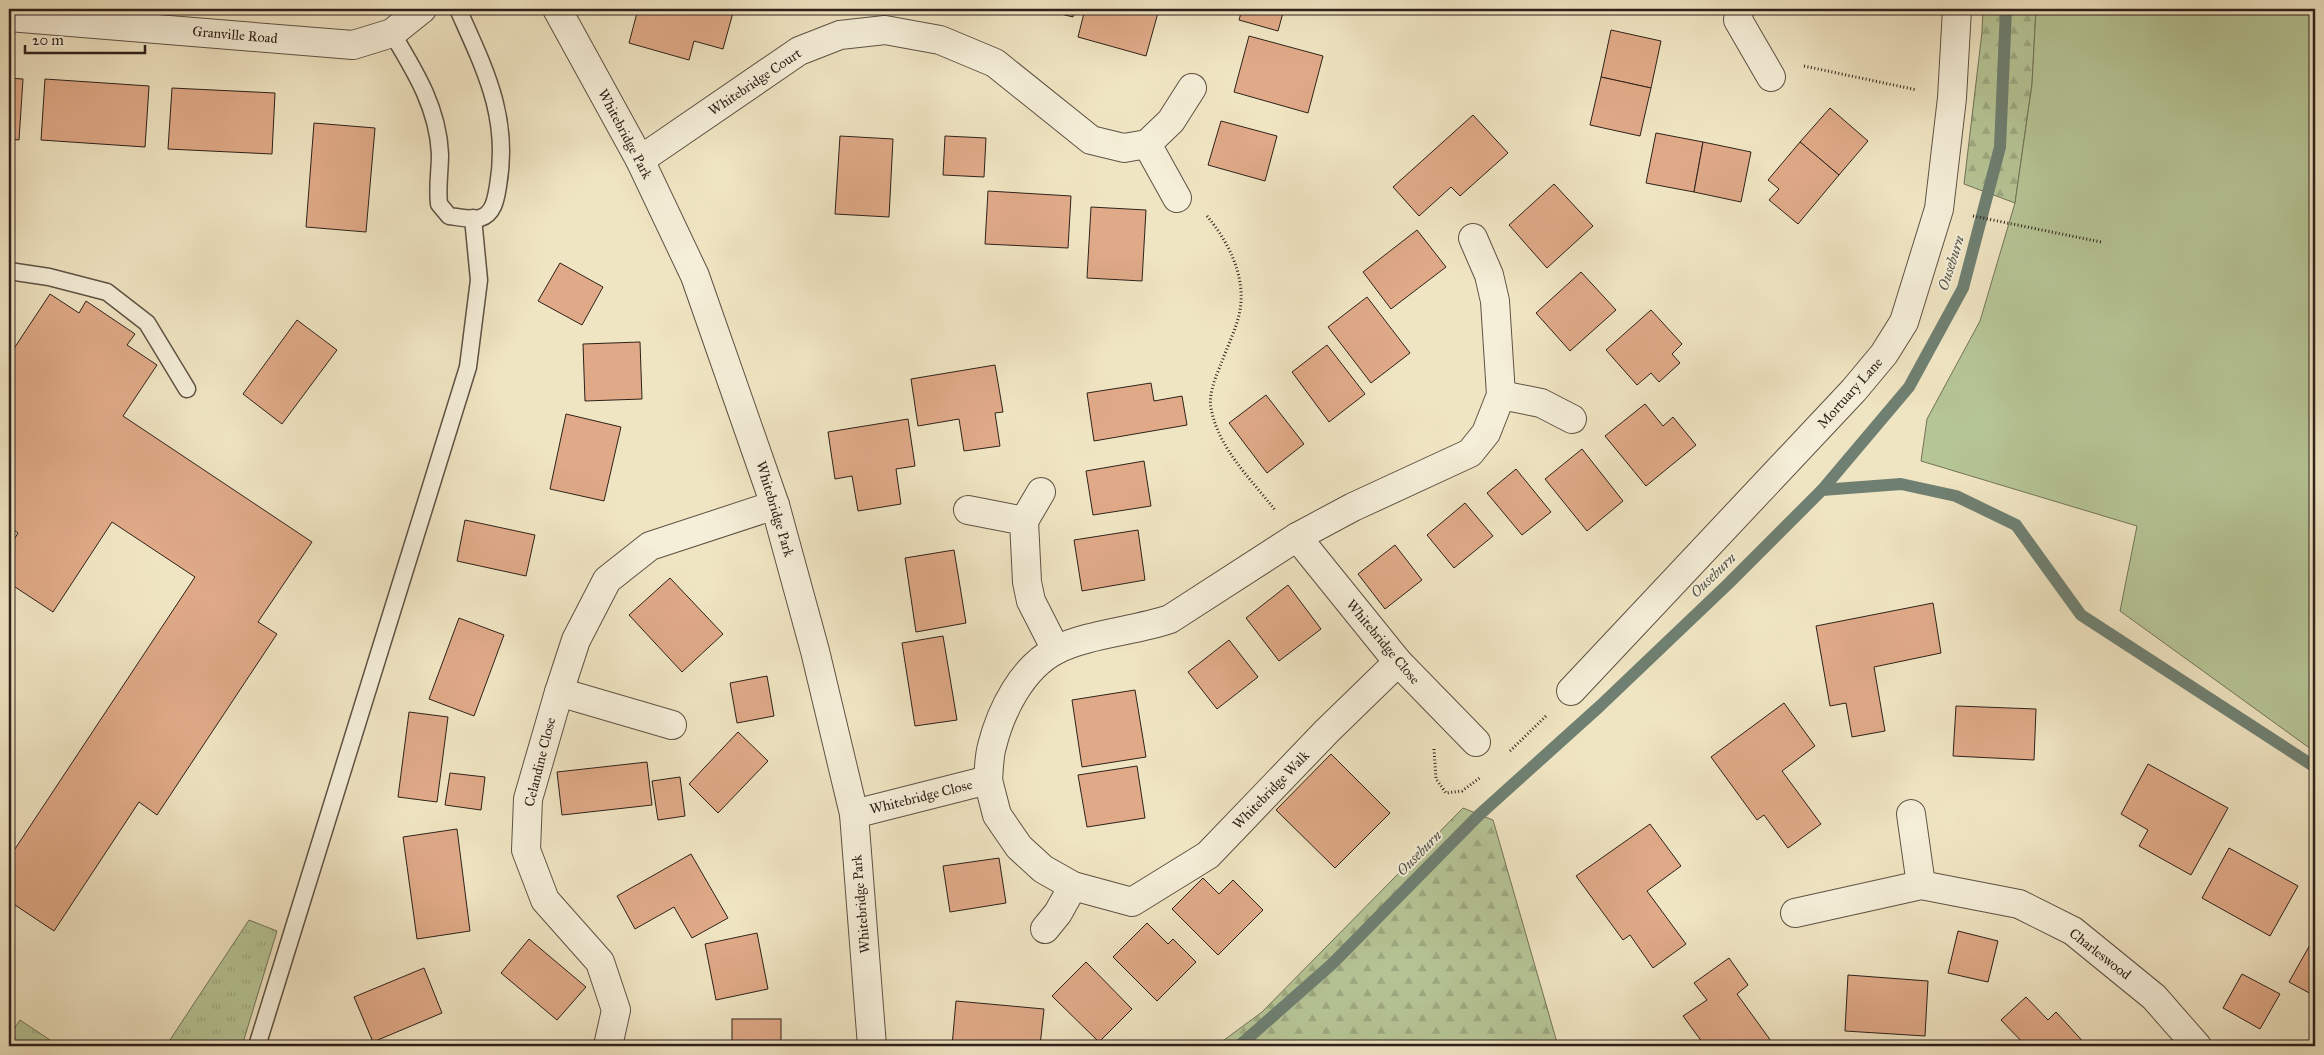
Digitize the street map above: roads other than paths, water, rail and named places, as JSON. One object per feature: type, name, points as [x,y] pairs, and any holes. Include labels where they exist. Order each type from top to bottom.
[{"type":"street","name":"Granville Road","points":[[23,15],[353,45],[392,33],[422,9]]},
{"type":"street","name":"Whitebridge Park","points":[[557,9],[640,160],[694,276],[775,505],[815,651],[854,814],[872,1046]]},
{"type":"street","name":"Mortuary Lane","points":[[1571,691],[1854,390],[1884,354],[1904,322],[1938,209],[1952,98],[1958,9]]},
{"type":"street","points":[[1735,13],[1771,77]]},
{"type":"street","name":"Whitebridge Court","points":[[640,160],[799,51],[840,35],[885,30],[940,40],[995,63],[1091,140],[1124,148],[1147,144]]},
{"type":"street","points":[[1177,198],[1147,144],[1171,121],[1192,88]]},
{"type":"street","name":"Whitebridge Close","points":[[1132,902],[1073,886],[1043,869],[1019,847],[997,815],[988,780],[992,746],[1008,704],[1029,670],[1056,650],[1097,636],[1147,627],[1170,619],[1297,537],[1354,507],[1470,453],[1486,433],[1500,395],[1495,301],[1489,275],[1473,238]]},
{"type":"street","points":[[1500,395],[1541,402],[1572,419]]},
{"type":"street","points":[[1041,492],[1024,522],[1027,582],[1031,601],[1056,650]]},
{"type":"street","name":"Celandine Close","points":[[608,1046],[616,1010],[600,962],[545,900],[526,850],[528,799],[559,692],[576,640],[607,580],[650,546],[775,505]]},
{"type":"street","points":[[968,510],[1024,522]]},
{"type":"street","name":"Whitebridge Close","points":[[1297,537],[1398,662],[1476,742]]},
{"type":"street","name":"Whitebridge Walk","points":[[1132,902],[1208,855],[1327,731],[1398,662]]},
{"type":"street","points":[[559,692],[672,725]]},
{"type":"street","name":"Whitebridge Close","points":[[854,814],[988,780]]},
{"type":"street","points":[[1911,814],[1921,885]]},
{"type":"street","name":"Charleswood","points":[[1795,913],[1921,885],[2019,904],[2073,931],[2154,997],[2197,1046]]},
{"type":"street","points":[[1046,929],[1058,913],[1073,886]]},
{"type":"lane","points":[[392,33],[420,78],[432,111],[440,154],[439,204],[449,216],[480,218],[489,212],[496,199],[502,147],[498,108],[491,84],[458,9]]},
{"type":"lane","points":[[256,1046],[468,367],[479,280],[473,218]]},
{"type":"lane","points":[[9,271],[49,277],[107,292],[147,323],[187,389]]},
{"type":"waterway","name":"Ouseburn","points":[[1239,1046],[1332,964],[1479,815],[1600,706],[1728,584],[1822,490],[1909,387],[1963,288],[2000,147],[2006,9]]},
{"type":"waterway","points":[[1822,490],[1901,484],[1956,496],[2016,525],[2081,615],[2315,767]]}]
